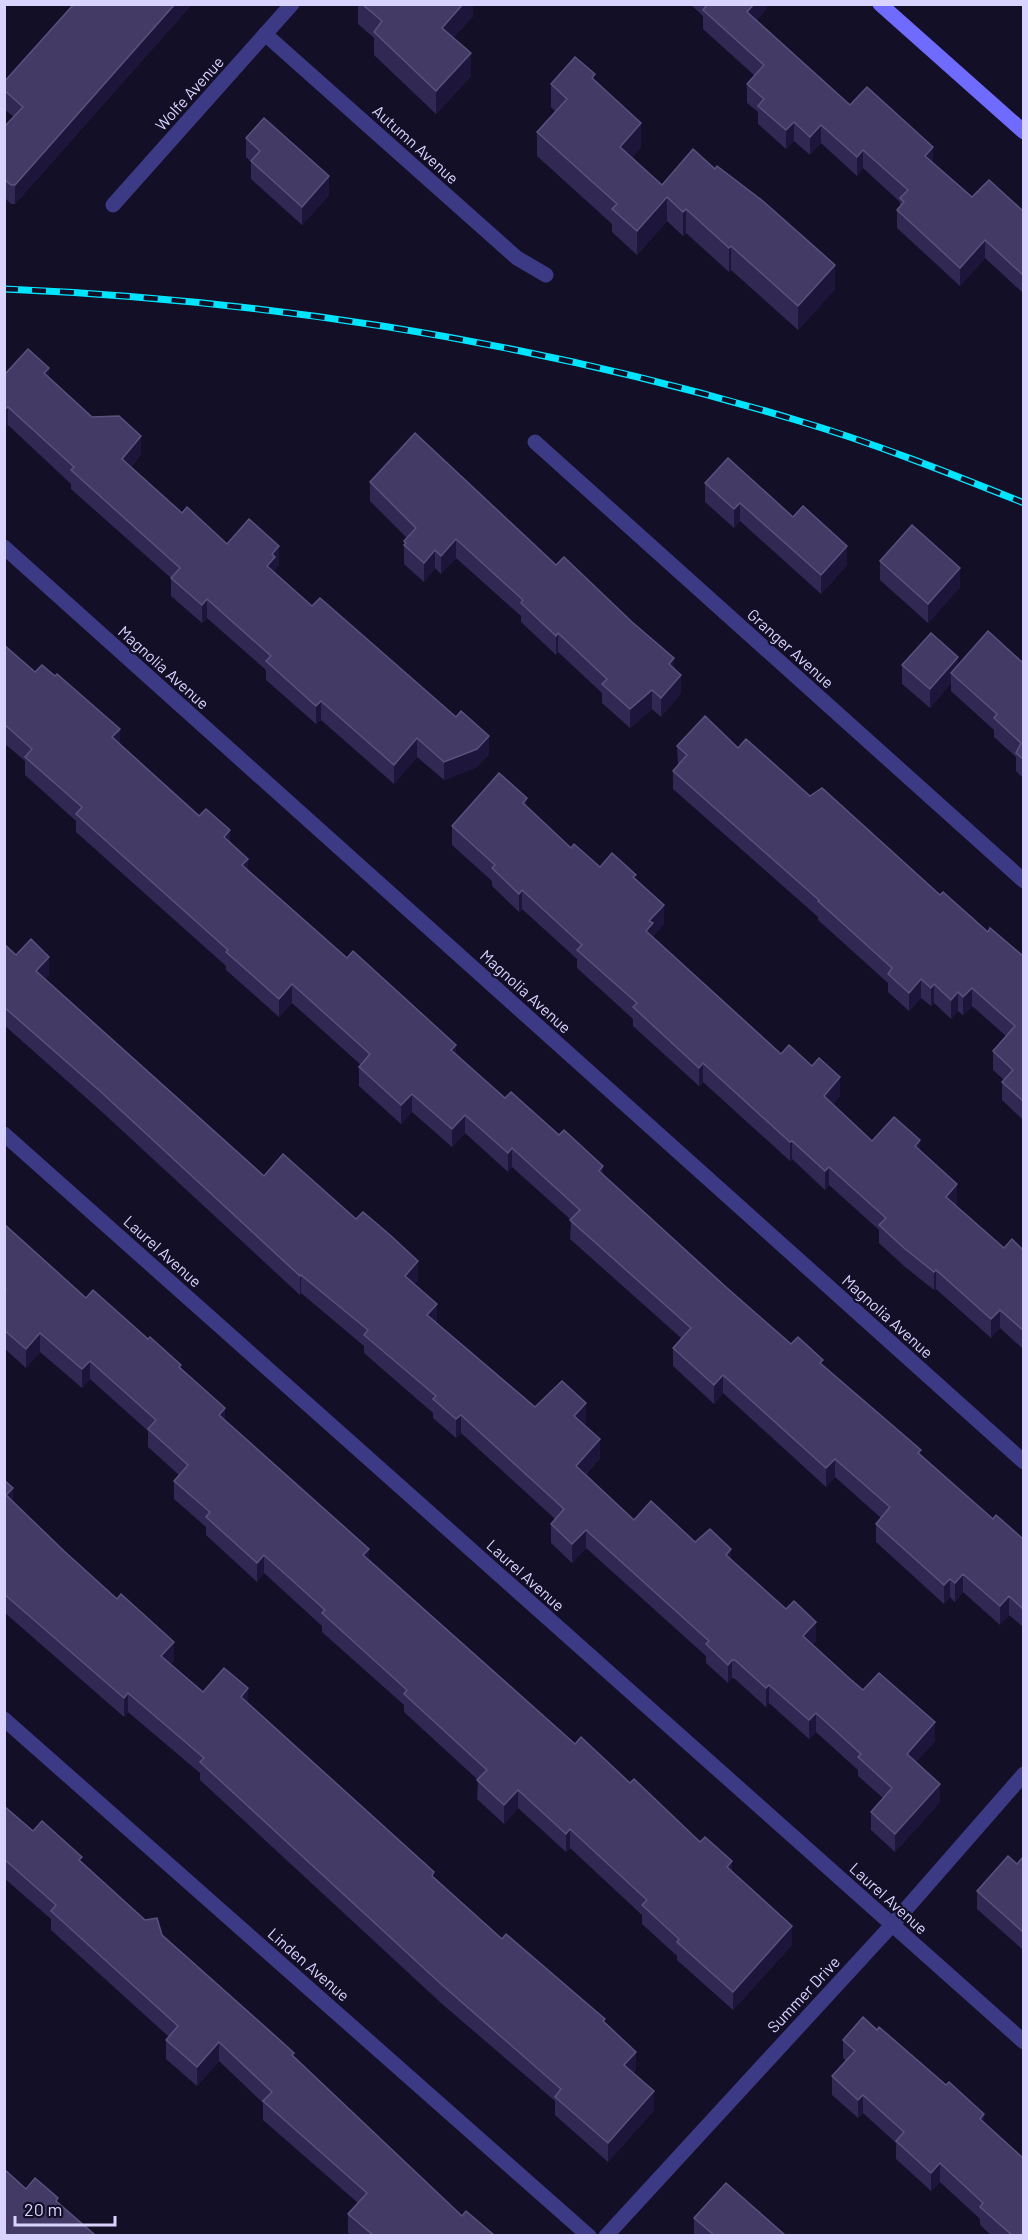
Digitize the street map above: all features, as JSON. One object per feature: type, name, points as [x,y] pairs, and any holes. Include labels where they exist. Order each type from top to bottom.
[{"type":"main road","points":[[880,4],[1023,132]]},
{"type":"street","name":"Wolfe Avenue","points":[[113,205],[292,4]]},
{"type":"street","name":"Autumn Avenue","points":[[265,34],[517,258],[546,275]]},
{"type":"street","name":"Granger Avenue","points":[[535,442],[1023,880]]},
{"type":"street","name":"Magnolia Avenue","points":[[4,547],[1023,1462]]},
{"type":"street","name":"Laurel Avenue","points":[[4,1134],[1023,2042]]},
{"type":"street","name":"Linden Avenue","points":[[4,1719],[589,2235]]},
{"type":"street","name":"Summer Drive","points":[[606,2235],[892,1925],[1023,1774]]},
{"type":"building","points":[[74,4],[175,4],[15,185],[11,185],[4,179],[4,127],[23,107],[4,90],[4,82]]},
{"type":"building","points":[[362,4],[463,4],[442,28],[471,53],[436,91],[374,32],[382,21]]},
{"type":"building","points":[[708,4],[754,4],[747,12],[850,105],[867,87],[933,147],[925,156],[972,197],[989,180],[1023,211],[1023,275],[985,240],[960,268],[897,210],[904,202],[900,198],[908,190],[863,150],[857,157],[821,125],[810,137],[794,122],[786,130],[758,106],[764,99],[747,84],[764,65],[703,10]]},
{"type":"building","points":[[575,57],[595,74],[592,78],[641,123],[620,147],[662,185],[693,149],[715,169],[717,166],[764,202],[835,265],[798,306],[731,246],[729,248],[686,209],[683,212],[667,197],[637,231],[612,209],[617,204],[537,132],[567,99],[551,84]]},
{"type":"building","points":[[264,118],[329,176],[302,207],[251,161],[260,151],[246,138]]},
{"type":"building","points":[[28,349],[49,368],[44,373],[92,417],[119,416],[141,436],[122,459],[182,513],[187,507],[227,544],[249,519],[279,546],[272,554],[275,557],[267,566],[312,606],[320,598],[456,717],[461,711],[489,736],[477,749],[444,762],[417,738],[394,765],[321,701],[316,706],[266,661],[271,656],[207,599],[202,605],[171,578],[180,568],[71,470],[74,467],[8,407],[4,410],[4,372],[6,373]]},
{"type":"building","points":[[415,433],[556,565],[564,557],[632,622],[674,658],[669,664],[681,675],[661,698],[652,690],[630,709],[602,684],[607,679],[558,633],[556,636],[521,603],[523,600],[456,539],[441,556],[435,550],[424,563],[404,545],[406,543],[404,541],[416,528],[370,482]]},
{"type":"building","points":[[728,458],[793,517],[803,506],[847,546],[821,575],[740,503],[734,509],[705,483]]},
{"type":"building","points":[[912,525],[960,568],[928,604],[880,561]]},
{"type":"building","points":[[988,631],[1023,663],[1023,759],[1016,753],[1021,743],[994,718],[997,714],[951,673]]},
{"type":"building","points":[[931,633],[958,657],[930,689],[902,665]]},
{"type":"building","points":[[4,645],[35,672],[42,665],[55,676],[57,674],[120,729],[112,737],[199,816],[206,809],[230,830],[224,837],[248,859],[242,865],[347,958],[353,951],[456,1045],[451,1050],[505,1098],[511,1092],[559,1135],[564,1130],[603,1166],[599,1171],[727,1288],[791,1344],[798,1337],[823,1360],[820,1363],[921,1450],[918,1453],[993,1519],[996,1515],[1023,1539],[1023,1609],[1009,1596],[1000,1606],[963,1574],[955,1583],[950,1579],[944,1585],[876,1524],[890,1507],[835,1459],[826,1468],[723,1375],[714,1385],[673,1348],[691,1328],[570,1220],[580,1210],[512,1148],[508,1153],[465,1115],[452,1129],[412,1094],[401,1105],[359,1067],[370,1054],[292,984],[279,999],[226,952],[228,950],[76,814],[82,807],[25,757],[32,749],[4,724]]},
{"type":"building","points":[[705,716],[738,748],[746,739],[810,796],[822,788],[940,895],[943,892],[988,932],[990,928],[1023,956],[1022,1100],[1002,1082],[1013,1070],[993,1051],[1015,1026],[972,988],[963,997],[958,992],[951,1000],[934,984],[931,988],[921,979],[909,993],[888,974],[892,968],[673,771],[687,755],[677,746]]},
{"type":"building","points":[[499,773],[527,798],[523,803],[571,848],[574,844],[600,867],[612,853],[636,875],[633,877],[664,905],[649,921],[653,923],[646,931],[781,1054],[789,1045],[812,1066],[819,1058],[840,1077],[824,1096],[872,1141],[894,1117],[920,1140],[915,1146],[957,1184],[946,1197],[1004,1248],[1012,1239],[1023,1250],[1023,1330],[1000,1310],[991,1319],[936,1270],[934,1272],[879,1225],[886,1218],[829,1167],[825,1171],[703,1063],[699,1068],[633,1007],[637,1003],[577,950],[582,945],[522,890],[519,894],[492,868],[495,865],[452,826]]},
{"type":"building","points":[[31,939],[49,957],[36,971],[264,1176],[283,1154],[356,1219],[363,1212],[418,1261],[405,1276],[437,1304],[427,1315],[535,1407],[562,1381],[586,1403],[574,1416],[600,1439],[576,1466],[634,1520],[651,1501],[695,1542],[710,1529],[731,1549],[726,1555],[786,1609],[794,1601],[816,1622],[803,1636],[849,1678],[863,1690],[879,1673],[935,1722],[907,1754],[940,1784],[895,1834],[871,1812],[892,1788],[858,1757],[861,1754],[816,1713],[809,1720],[769,1685],[766,1688],[735,1660],[728,1665],[706,1644],[709,1641],[586,1530],[572,1544],[551,1524],[564,1509],[461,1415],[456,1419],[433,1399],[436,1396],[364,1335],[368,1330],[300,1276],[101,1092],[4,1007],[4,944],[16,955]]},
{"type":"building","points":[[4,1224],[86,1298],[93,1290],[181,1365],[179,1367],[225,1408],[219,1415],[369,1549],[363,1555],[575,1744],[581,1737],[630,1783],[634,1779],[700,1842],[705,1837],[732,1861],[727,1867],[792,1926],[733,1992],[677,1942],[679,1939],[642,1905],[647,1900],[570,1829],[566,1834],[518,1790],[504,1805],[477,1780],[487,1770],[404,1694],[407,1690],[322,1613],[325,1610],[264,1555],[257,1563],[206,1517],[210,1512],[174,1481],[188,1465],[148,1429],[156,1420],[90,1361],[82,1369],[40,1333],[26,1349],[4,1330],[4,1292],[6,1290],[4,1289]]},
{"type":"building","points":[[4,1480],[13,1488],[6,1495],[64,1551],[117,1599],[121,1594],[174,1642],[161,1656],[203,1692],[224,1668],[248,1688],[241,1697],[434,1872],[432,1876],[502,1939],[506,1934],[605,2019],[603,2021],[636,2052],[624,2065],[654,2091],[608,2143],[555,2097],[561,2089],[441,1984],[200,1762],[204,1758],[128,1693],[124,1698],[4,1594]]},
{"type":"building","points":[[4,1806],[33,1831],[42,1821],[82,1857],[79,1860],[145,1920],[157,1918],[162,1935],[294,2053],[292,2055],[462,2216],[466,2211],[494,2235],[373,2235],[348,2214],[367,2193],[263,2101],[272,2092],[219,2042],[197,2067],[166,2040],[178,2026],[51,1911],[56,1905],[4,1859]]},
{"type":"building","points":[[1008,1856],[1017,1864],[1023,1857],[1023,1932],[977,1891]]},
{"type":"building","points":[[863,2017],[877,2030],[879,2027],[946,2085],[949,2082],[984,2114],[980,2119],[1023,2158],[1023,2235],[1012,2235],[980,2207],[983,2203],[940,2163],[931,2173],[896,2141],[904,2132],[863,2095],[858,2100],[832,2076],[855,2051],[843,2040]]},
{"type":"building","points":[[4,2169],[26,2189],[35,2178],[58,2198],[56,2201],[95,2235],[7,2235],[4,2233]]},
{"type":"building","points":[[726,2183],[785,2235],[714,2235],[694,2218]]},
{"type":"railway","points":[[4,289],[205,303],[305,315],[504,348],[602,369],[796,420],[883,448],[1024,503]]}]
